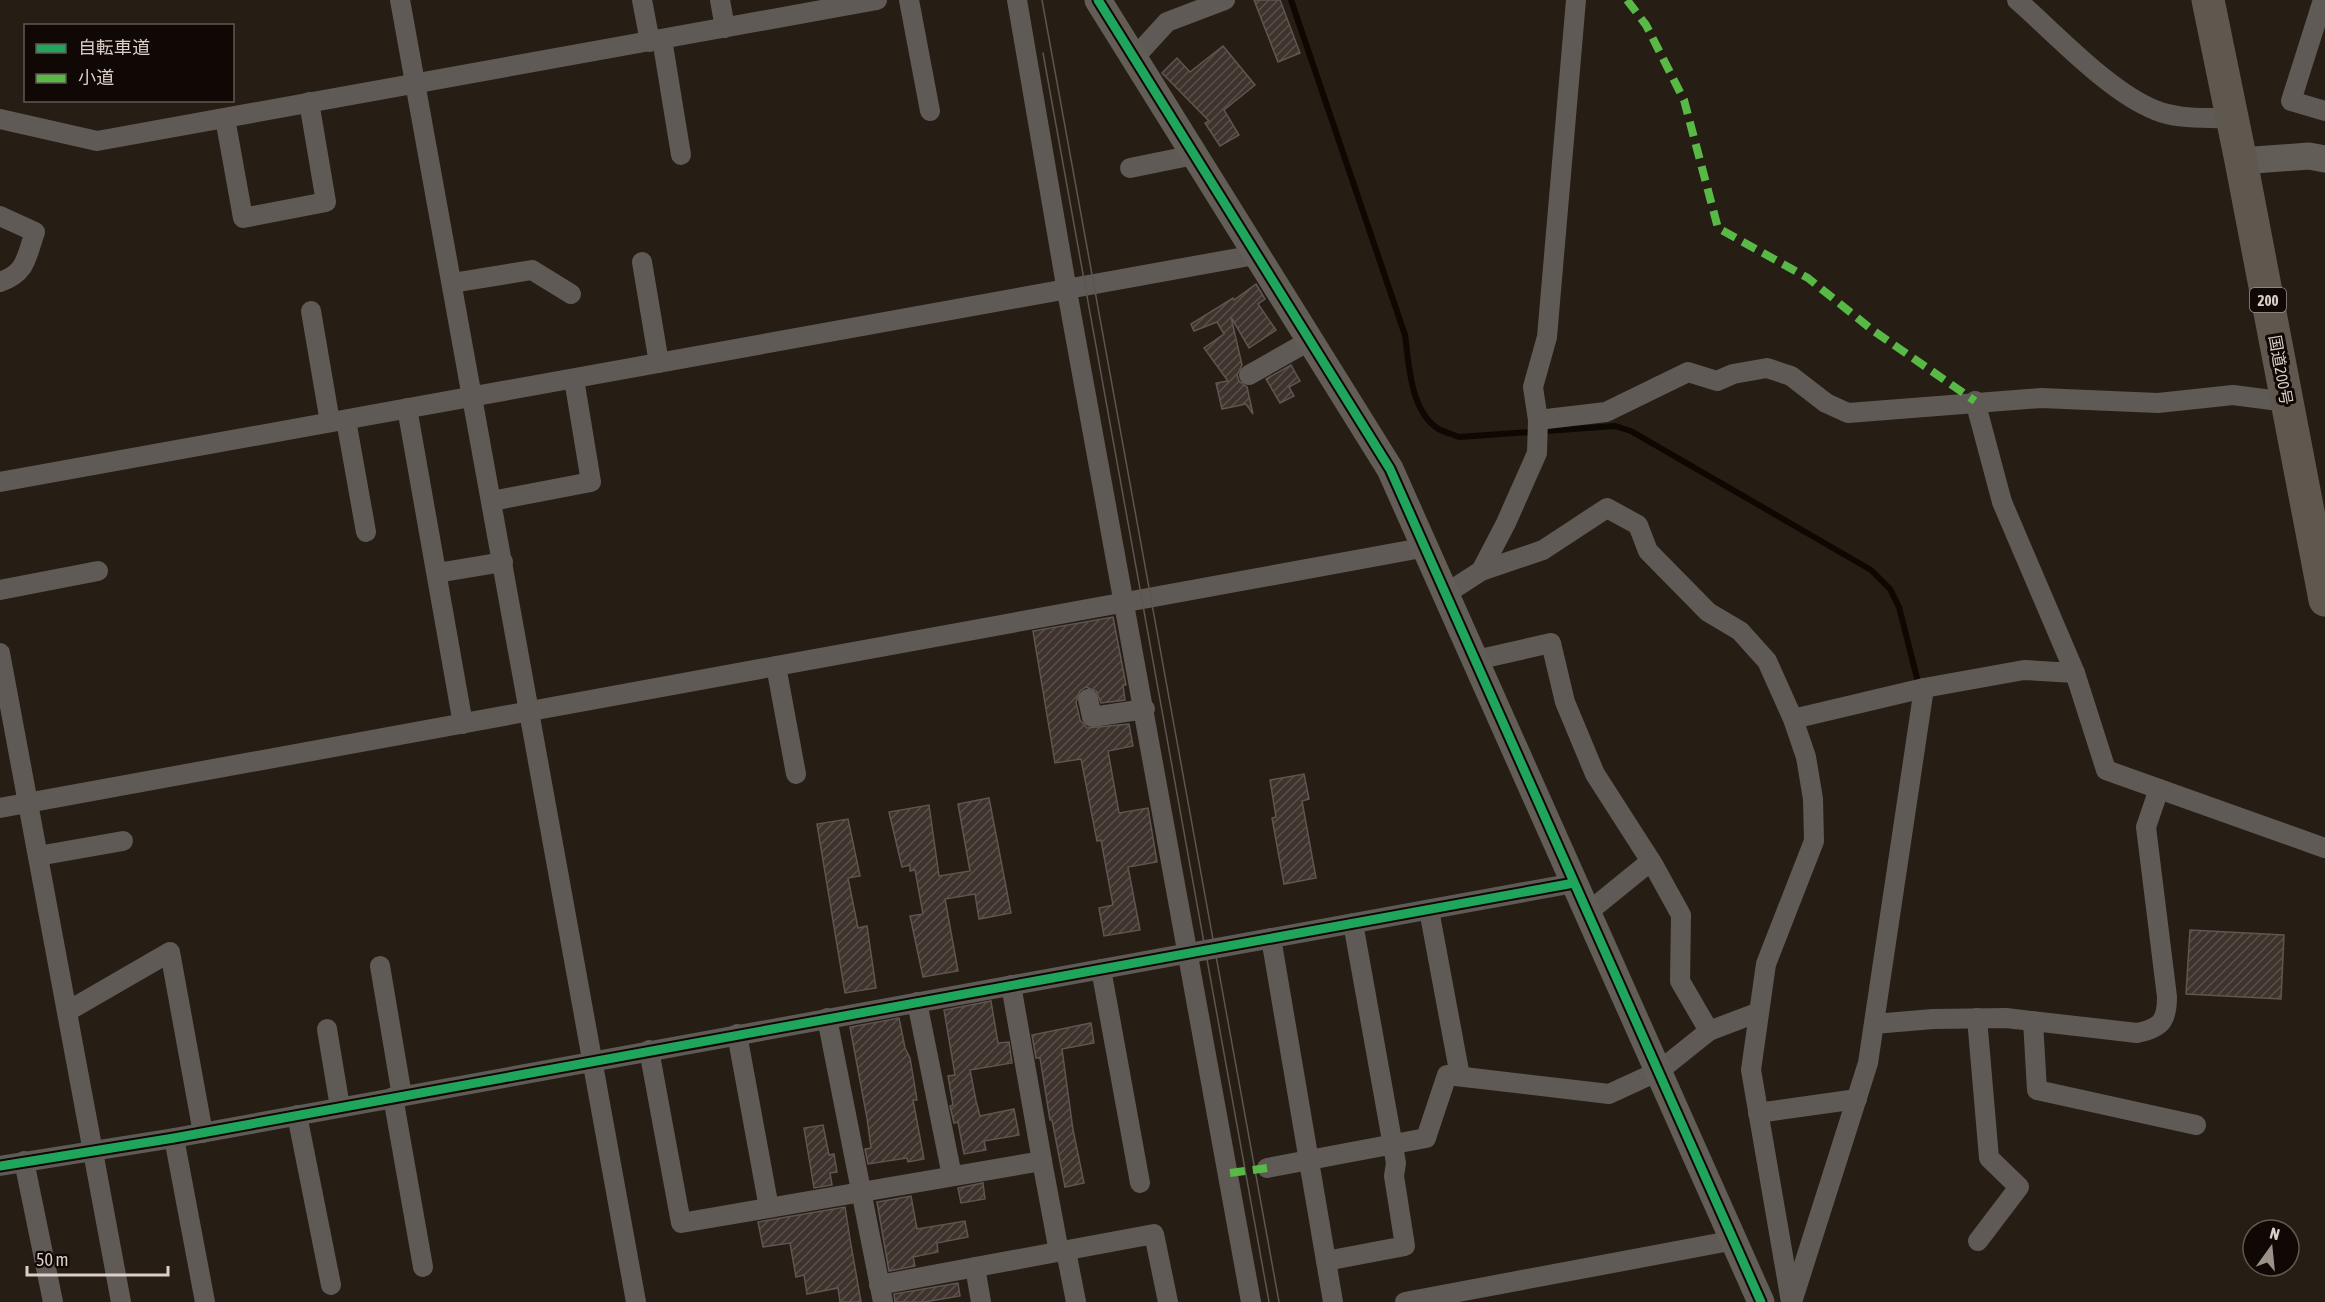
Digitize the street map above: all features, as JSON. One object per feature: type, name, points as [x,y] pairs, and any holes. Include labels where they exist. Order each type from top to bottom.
[{"type":"highway","name":"国道200号","points":[[2208,0],[2325,600]]},
{"type":"street","points":[[400,0],[474,398],[636,1302]]},
{"type":"street","points":[[642,0],[656,40],[681,155]]},
{"type":"street","points":[[720,0],[725,28]]},
{"type":"street","points":[[0,119],[96,141],[877,0]]},
{"type":"street","points":[[909,0],[930,111]]},
{"type":"street","points":[[1017,0],[1067,291],[1126,602],[1251,1302]]},
{"type":"street","points":[[1098,0],[1390,469],[1761,1302]]},
{"type":"street","points":[[1480,571],[1506,523],[1537,453],[1538,426],[1533,387],[1547,337],[1576,0]]},
{"type":"street","points":[[2017,0],[2097,73],[2154,110],[2174,115],[2233,119]]},
{"type":"street","points":[[2323,0],[2291,100],[2325,111]]},
{"type":"street","points":[[1135,57],[1167,22],[1220,1]]},
{"type":"street","points":[[225,118],[243,218],[326,202],[309,102]]},
{"type":"street","points":[[1130,168],[1194,155]]},
{"type":"street","points":[[2241,161],[2309,156],[2325,159]]},
{"type":"street","points":[[0,216],[35,232],[21,272],[15,277],[0,282]]},
{"type":"street","points":[[0,482],[1067,291],[1255,255]]},
{"type":"street","points":[[642,262],[659,363]]},
{"type":"street","points":[[452,283],[532,270],[571,294]]},
{"type":"street","points":[[311,311],[366,532]]},
{"type":"street","points":[[1250,375],[1309,341]]},
{"type":"street","points":[[1538,426],[1606,412],[1688,372],[1717,381],[1733,374],[1767,368],[1791,376],[1826,403],[1848,413],[1905,411],[1974,401],[2041,398],[2158,403],[2233,395],[2287,402]]},
{"type":"street","points":[[492,501],[591,482],[574,379]]},
{"type":"street","points":[[1974,401],[2002,502],[2075,673],[2106,770],[2325,848]]},
{"type":"street","points":[[407,408],[463,724]]},
{"type":"street","points":[[1447,593],[1480,571],[1543,550],[1607,508],[1638,525],[1648,551],[1708,612],[1740,631],[1767,661],[1793,719],[1808,767],[1813,799],[1814,841],[1766,964],[1751,1070],[1792,1302]]},
{"type":"street","points":[[18,805],[1427,548]]},
{"type":"street","points":[[437,573],[503,562]]},
{"type":"street","points":[[0,590],[98,571]]},
{"type":"street","points":[[1476,660],[1551,644],[1565,702],[1595,774],[1651,861],[1680,915],[1680,981],[1708,1031]]},
{"type":"street","points":[[0,652],[18,805],[38,856],[68,1011],[86,1151],[121,1302]]},
{"type":"street","points":[[776,666],[796,774]]},
{"type":"street","points":[[1793,719],[1924,688],[2024,669],[2075,673]]},
{"type":"street","points":[[1792,1302],[1868,1063],[1924,688]]},
{"type":"street","points":[[1088,699],[1092,717],[1145,709]]},
{"type":"street","points":[[1874,1024],[1977,1018],[2033,1021],[2137,1033],[2154,1030],[2163,1023],[2167,1013],[2167,997],[2146,827],[2159,789]]},
{"type":"street","points":[[38,856],[123,841]]},
{"type":"street","points":[[1587,913],[1651,861]]},
{"type":"street","points":[[0,1166],[203,1133],[592,1060],[1574,883]]},
{"type":"street","points":[[1428,910],[1460,1076]]},
{"type":"street","points":[[1326,1261],[1406,1246],[1394,1176],[1396,1163],[1353,923]]},
{"type":"street","points":[[1271,939],[1333,1302]]},
{"type":"street","points":[[68,1011],[170,952],[203,1133]]},
{"type":"street","points":[[380,966],[423,1267]]},
{"type":"street","points":[[1101,969],[1140,1183]]},
{"type":"street","points":[[1011,985],[1041,1161],[1076,1302]]},
{"type":"street","points":[[917,1002],[952,1176]]},
{"type":"street","points":[[1267,1168],[1426,1138],[1447,1074],[1609,1094],[1659,1071],[1708,1031],[1759,1012]]},
{"type":"street","points":[[827,1018],[881,1293],[975,1267],[1155,1234],[1168,1302]]},
{"type":"street","points":[[1977,1018],[1989,1158],[2019,1187],[1978,1241]]},
{"type":"street","points":[[2033,1021],[2037,1090],[2196,1125]]},
{"type":"street","points":[[327,1029],[340,1107]]},
{"type":"street","points":[[737,1034],[769,1208]]},
{"type":"street","points":[[649,1050],[681,1223],[1041,1161]]},
{"type":"street","points":[[1758,1113],[1857,1099]]},
{"type":"street","points":[[297,1115],[331,1285]]},
{"type":"street","points":[[174,1138],[205,1302]]},
{"type":"street","points":[[24,1161],[53,1302]]},
{"type":"street","points":[[1405,1302],[1735,1240]]},
{"type":"street","points":[[975,1267],[981,1302]]},
{"type":"building","points":[[1254,0],[1280,0],[1300,53],[1278,62]]},
{"type":"building","points":[[1223,46],[1255,85],[1224,110],[1239,135],[1220,146],[1205,123],[1209,121],[1162,73],[1177,58],[1190,72]]},
{"type":"building","points":[[1256,284],[1265,299],[1258,304],[1276,330],[1249,348],[1231,317],[1242,365],[1237,375],[1239,381],[1247,387],[1253,414],[1246,404],[1222,409],[1216,383],[1228,381],[1204,348],[1224,334],[1217,322],[1194,331],[1191,324],[1233,298],[1234,300]]},
{"type":"building","points":[[1291,365],[1300,381],[1289,387],[1294,396],[1280,403],[1266,379]]},
{"type":"building","points":[[1113,617],[1126,685],[1123,685],[1125,700],[1101,703],[1096,691],[1086,687],[1080,691],[1076,702],[1080,720],[1087,728],[1129,724],[1133,746],[1108,751],[1119,813],[1148,808],[1157,862],[1128,867],[1140,930],[1104,936],[1099,908],[1113,905],[1101,840],[1097,841],[1081,759],[1055,763],[1033,631]]},
{"type":"building","points":[[1304,774],[1309,799],[1302,801],[1316,878],[1284,884],[1272,818],[1276,817],[1270,780]]},
{"type":"building","points":[[989,798],[1011,913],[979,919],[975,894],[945,899],[958,971],[923,977],[910,916],[923,914],[915,870],[910,871],[910,865],[902,867],[889,812],[929,805],[939,876],[970,871],[958,804]]},
{"type":"building","points":[[848,819],[860,876],[848,878],[858,928],[867,926],[876,988],[845,993],[817,824]]},
{"type":"building","points":[[2190,930],[2284,935],[2281,999],[2186,994]]},
{"type":"building","points":[[991,1001],[998,1043],[1009,1042],[1012,1063],[970,1070],[976,1101],[980,1116],[1014,1109],[1019,1135],[984,1141],[986,1150],[964,1154],[958,1122],[954,1123],[950,1106],[953,1105],[948,1076],[955,1075],[944,1010]]},
{"type":"building","points":[[899,1018],[905,1048],[910,1058],[917,1100],[913,1100],[924,1159],[908,1162],[907,1158],[868,1164],[865,1149],[871,1148],[850,1027]]},
{"type":"building","points":[[1091,1023],[1094,1043],[1062,1049],[1073,1130],[1084,1183],[1065,1187],[1052,1120],[1050,1120],[1040,1058],[1036,1058],[1032,1035]]},
{"type":"building","points":[[823,1125],[829,1155],[834,1154],[837,1172],[830,1173],[832,1185],[814,1188],[804,1128]]},
{"type":"building","points":[[983,1183],[985,1199],[961,1203],[958,1188]]},
{"type":"building","points":[[911,1196],[917,1229],[965,1221],[968,1237],[937,1243],[938,1252],[913,1257],[915,1266],[889,1271],[877,1202]]},
{"type":"building","points":[[845,1207],[861,1302],[840,1302],[838,1288],[807,1294],[804,1275],[796,1277],[790,1243],[763,1247],[758,1222]]},
{"type":"building","points":[[958,1283],[960,1296],[924,1302],[895,1302],[894,1294]]},
{"type":"waterway","points":[[1291,0],[1405,335],[1416,398],[1428,420],[1437,428],[1459,437],[1615,426],[1631,431],[1871,570],[1890,589],[1899,607],[1918,682]]},
{"type":"tram line","points":[[1042,0],[1279,1302]]},
{"type":"tram line","points":[[1043,53],[1269,1302]]},
{"type":"marked path","points":[[1627,0],[1646,25],[1684,100],[1718,228],[1808,278],[1871,329],[1975,401]]},
{"type":"marked path","points":[[1230,1173],[1267,1168]]},
{"type":"cycle path","points":[[1098,0],[1390,469],[1761,1302]]},
{"type":"cycle path","points":[[0,1166],[174,1138],[1574,883]]}]
